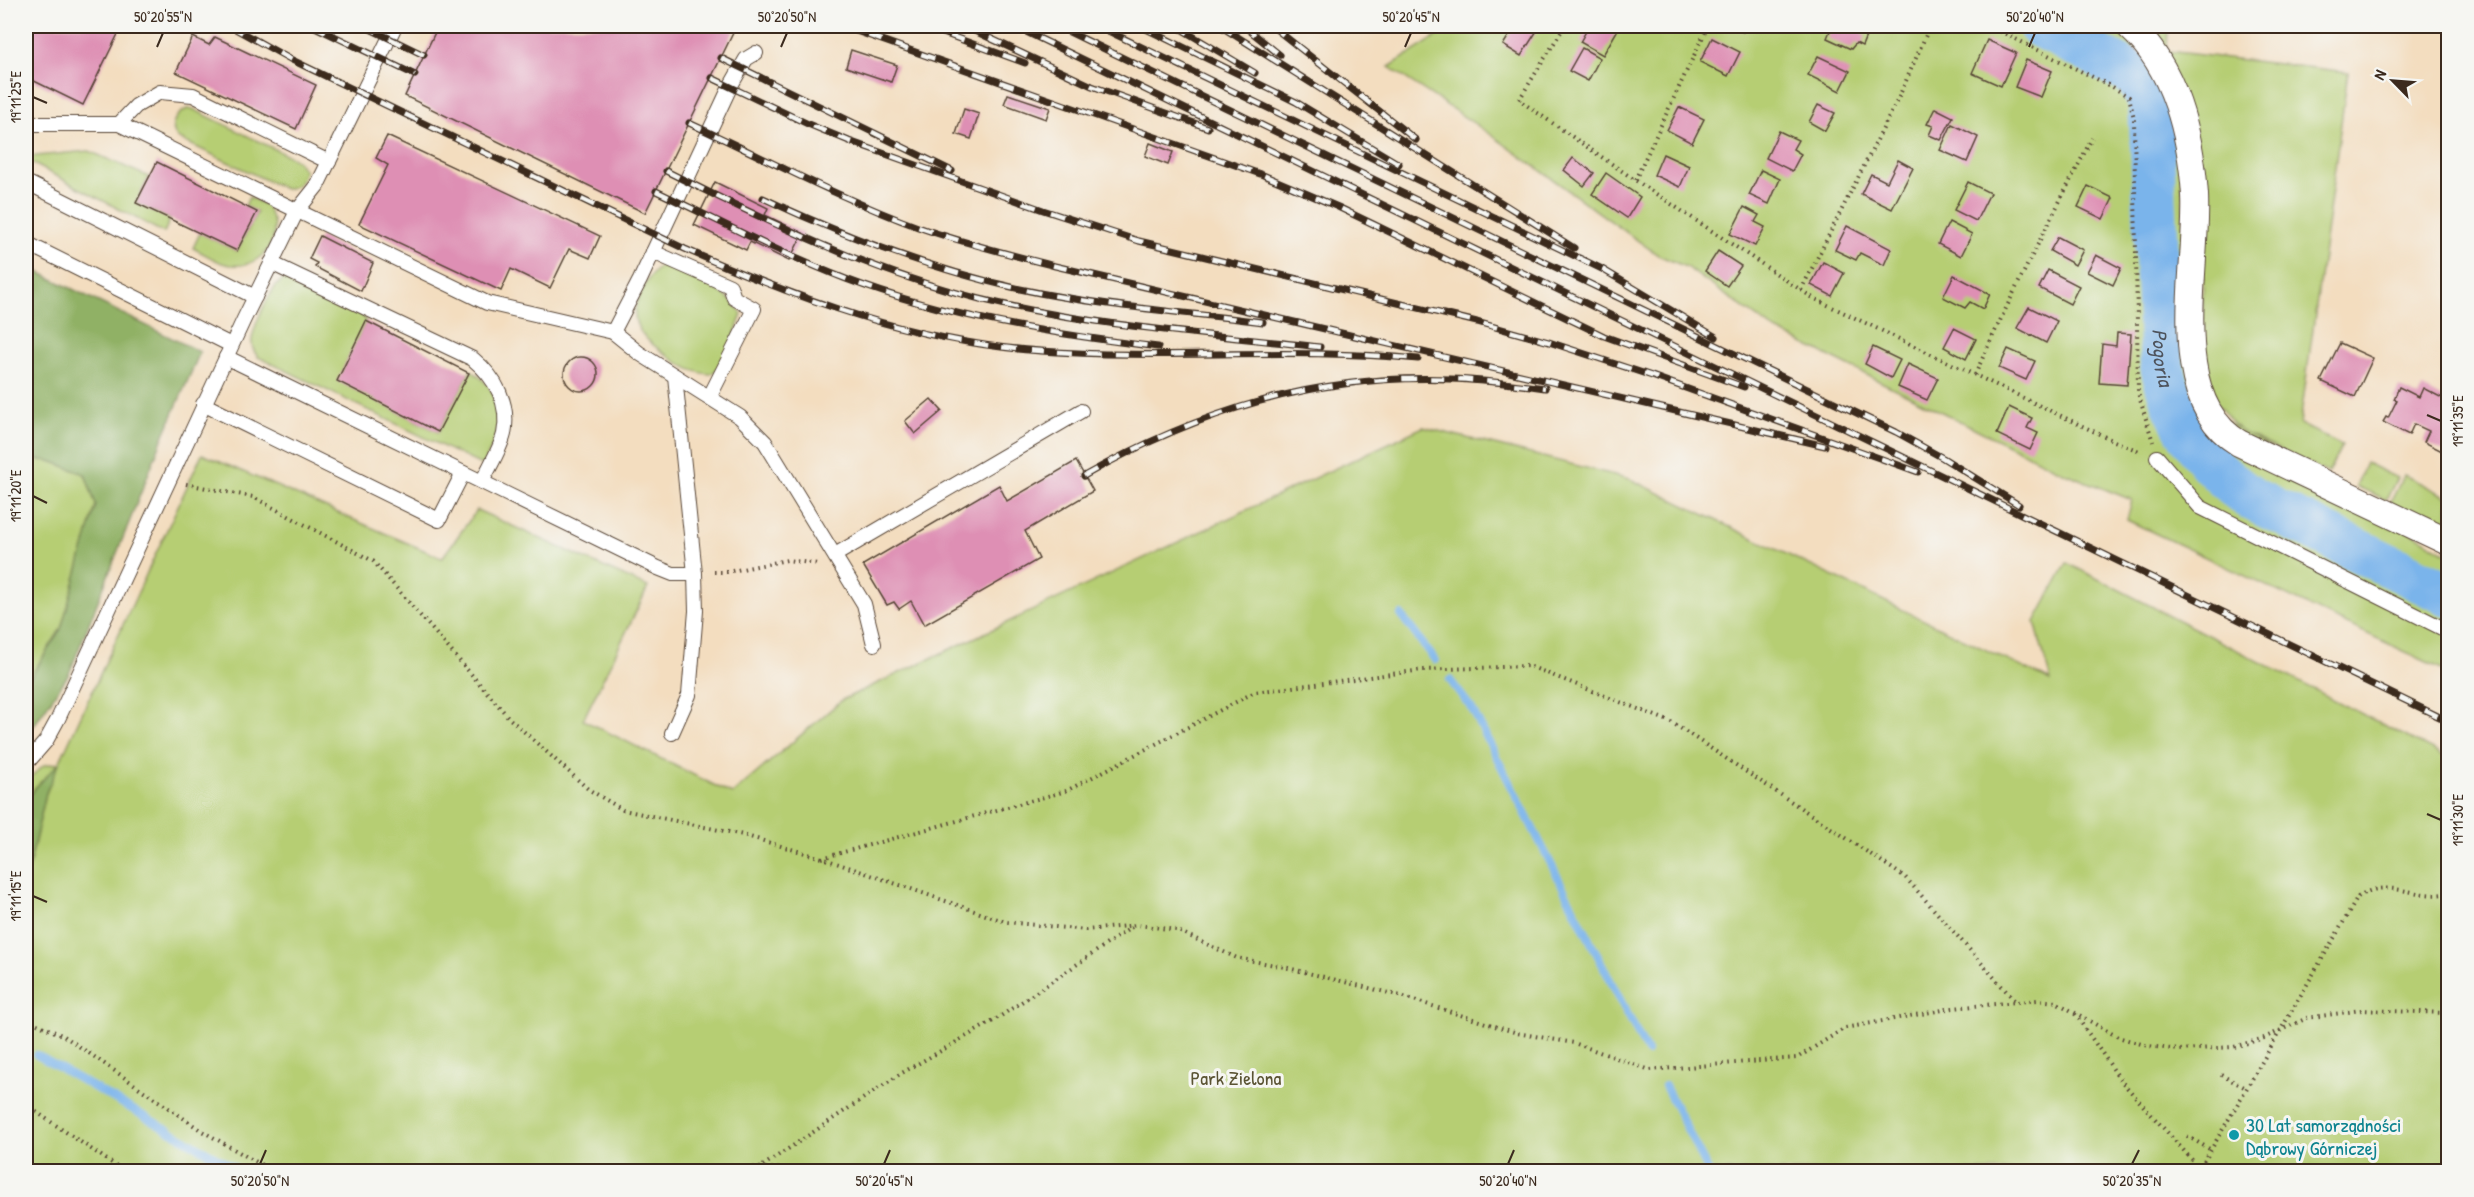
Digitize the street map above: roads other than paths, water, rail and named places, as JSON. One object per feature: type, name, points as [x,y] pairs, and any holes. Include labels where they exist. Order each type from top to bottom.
[{"type":"street","points":[[2129,26],[2139,34],[2158,61],[2170,82],[2180,108],[2195,198],[2191,272],[2194,362],[2202,397],[2215,423],[2239,443],[2448,542]]},
{"type":"lane","points":[[26,764],[46,741],[58,719],[228,351],[297,211],[317,186],[395,26]]},
{"type":"lane","points":[[613,333],[730,87],[746,59],[756,53]]},
{"type":"lane","points":[[119,124],[136,106],[160,92],[193,95],[329,162]]},
{"type":"lane","points":[[26,119],[36,124],[119,124],[487,303],[613,333],[740,417],[765,442],[864,604],[874,644]]},
{"type":"lane","points":[[26,193],[30,183],[255,297]]},
{"type":"lane","points":[[26,243],[463,473],[658,568],[673,574],[695,574]]},
{"type":"lane","points":[[653,252],[730,286],[734,298],[754,309],[710,396]]},
{"type":"lane","points":[[271,263],[473,359],[487,371],[498,386],[506,413],[504,435],[482,482]]},
{"type":"lane","points":[[672,733],[689,695],[696,611],[695,574],[675,376]]},
{"type":"lane","points":[[203,405],[439,520],[463,473]]},
{"type":"lane","points":[[835,555],[1081,411]]},
{"type":"lane","points":[[2157,457],[2200,507],[2448,631]]},
{"type":"waterway","name":"Pogoria","points":[[2040,26],[2131,73],[2139,81],[2150,103],[2162,366],[2175,406],[2194,442],[2220,472],[2252,499],[2448,594]]},
{"type":"waterway","points":[[1401,615],[1435,660]]},
{"type":"waterway","points":[[1450,680],[1472,709],[1647,1052]]},
{"type":"waterway","points":[[37,1055],[242,1172]]},
{"type":"waterway","points":[[1665,1086],[1709,1172]]},
{"type":"railway","points":[[230,26],[290,59],[685,249],[771,285],[859,316],[949,339],[1041,351],[1135,354],[1324,354],[1418,359]]},
{"type":"railway","points":[[313,26],[415,75]]},
{"type":"railway","points":[[364,26],[424,55]]},
{"type":"railway","points":[[842,26],[1263,175],[1338,207],[1604,336],[1744,387]]},
{"type":"railway","points":[[924,26],[1025,63]]},
{"type":"railway","points":[[964,26],[1092,86],[1208,128]]},
{"type":"railway","points":[[1014,26],[2448,721]]},
{"type":"railway","points":[[1057,26],[1896,432],[2019,505]]},
{"type":"railway","points":[[1098,26],[1602,269],[1716,337]]},
{"type":"railway","points":[[1140,26],[1296,102],[1399,164]]},
{"type":"railway","points":[[1176,26],[1255,73]]},
{"type":"railway","points":[[1220,26],[1574,248]]},
{"type":"railway","points":[[1244,26],[1280,55]]},
{"type":"railway","points":[[1272,26],[1416,140]]},
{"type":"railway","points":[[721,58],[952,171]]},
{"type":"railway","points":[[712,78],[849,141],[1043,210],[1139,241],[1477,322],[1549,342],[1652,376],[1918,472]]},
{"type":"railway","points":[[689,123],[889,216],[969,243],[1055,266],[1825,446]]},
{"type":"railway","points":[[666,171],[820,244],[939,288],[1022,308],[1107,323],[1320,347]]},
{"type":"railway","points":[[656,191],[798,259],[846,279],[922,304],[1039,330],[1158,347]]},
{"type":"railway","points":[[763,198],[889,251],[987,281],[1080,300],[1263,322]]},
{"type":"railway","points":[[1084,476],[1127,453],[1215,415],[1306,390],[1401,379],[1498,382],[1545,388]]},
{"type":"place","name":"30 Lat samorządności Dąbrowy Górniczej","points":[[2234,1135]]},
{"type":"park label","name":"Park Zielona","points":[[1236,1077]]}]
